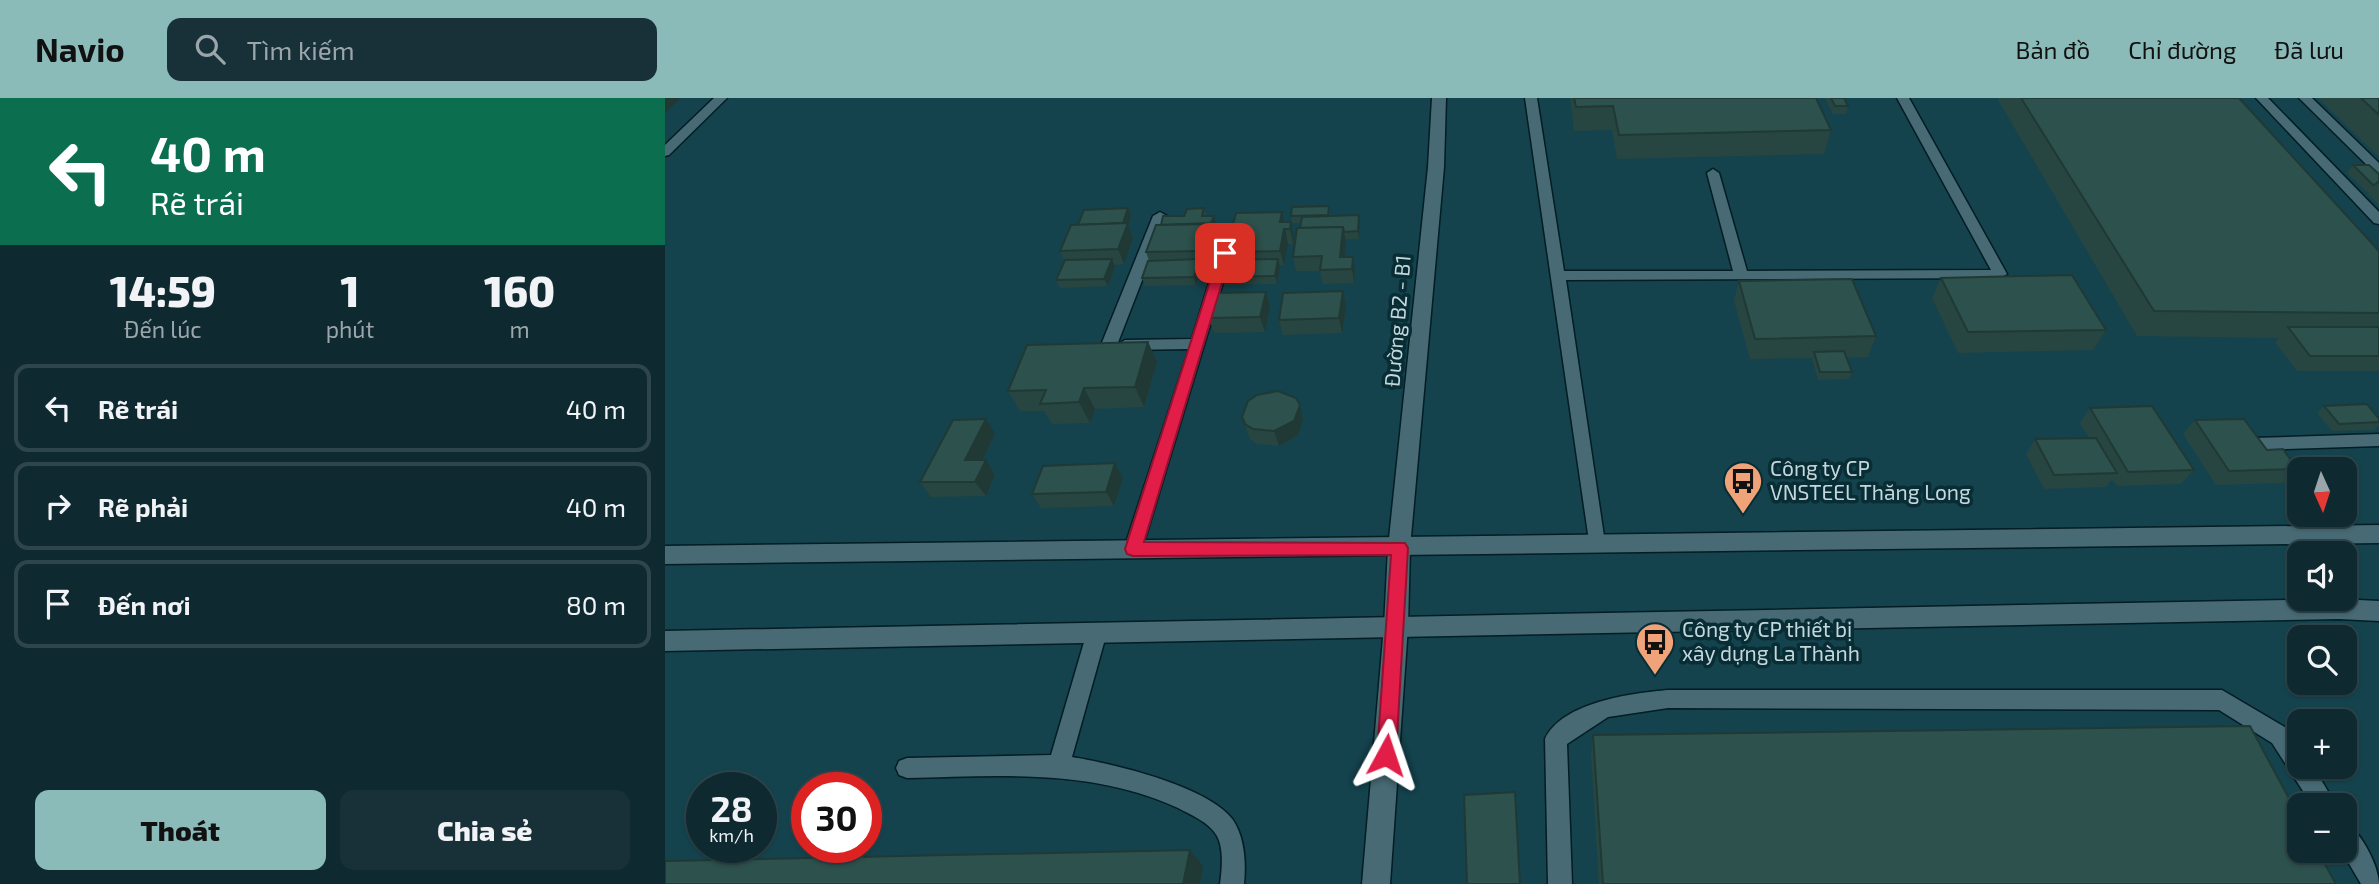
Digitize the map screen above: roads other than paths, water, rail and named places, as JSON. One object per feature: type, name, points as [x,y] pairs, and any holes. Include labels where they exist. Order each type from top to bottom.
[{"type":"street","name":"Đường B2 - B1","points":[[1376,884],[1397,626],[1399,548],[1436,167],[1439,98]]},
{"type":"street","points":[[665,555],[2379,534]]},
{"type":"street","points":[[665,641],[2325,609],[2379,611]]},
{"type":"lane","points":[[665,152],[721,98]]},
{"type":"lane","points":[[1531,98],[1596,543]]},
{"type":"lane","points":[[1558,276],[2000,274],[1903,98]]},
{"type":"lane","points":[[2262,98],[2379,220]]},
{"type":"lane","points":[[2305,98],[2379,170]]},
{"type":"lane","points":[[1713,173],[1741,275]]},
{"type":"lane","points":[[1109,345],[1160,216]]},
{"type":"lane","points":[[1133,549],[1232,230]]},
{"type":"lane","points":[[1087,344],[1198,344]]},
{"type":"lane","points":[[2254,443],[2379,440]]},
{"type":"lane","points":[[1059,766],[1097,632]]},
{"type":"lane","points":[[1560,884],[1556,739],[1583,717],[1608,705],[1668,699],[2222,700],[2280,736],[2287,746]]},
{"type":"lane","points":[[907,768],[1059,766],[1159,789],[1204,807],[1227,829],[1234,869],[1232,884]]},
{"type":"lane","points":[[2357,855],[2374,884]]},
{"type":"place","name":"Công ty CP VNSTEEL Thăng Long","points":[[1743,515]]},
{"type":"place","name":"Công ty CP thiết bị xây dựng La Thành","points":[[1655,676]]}]
